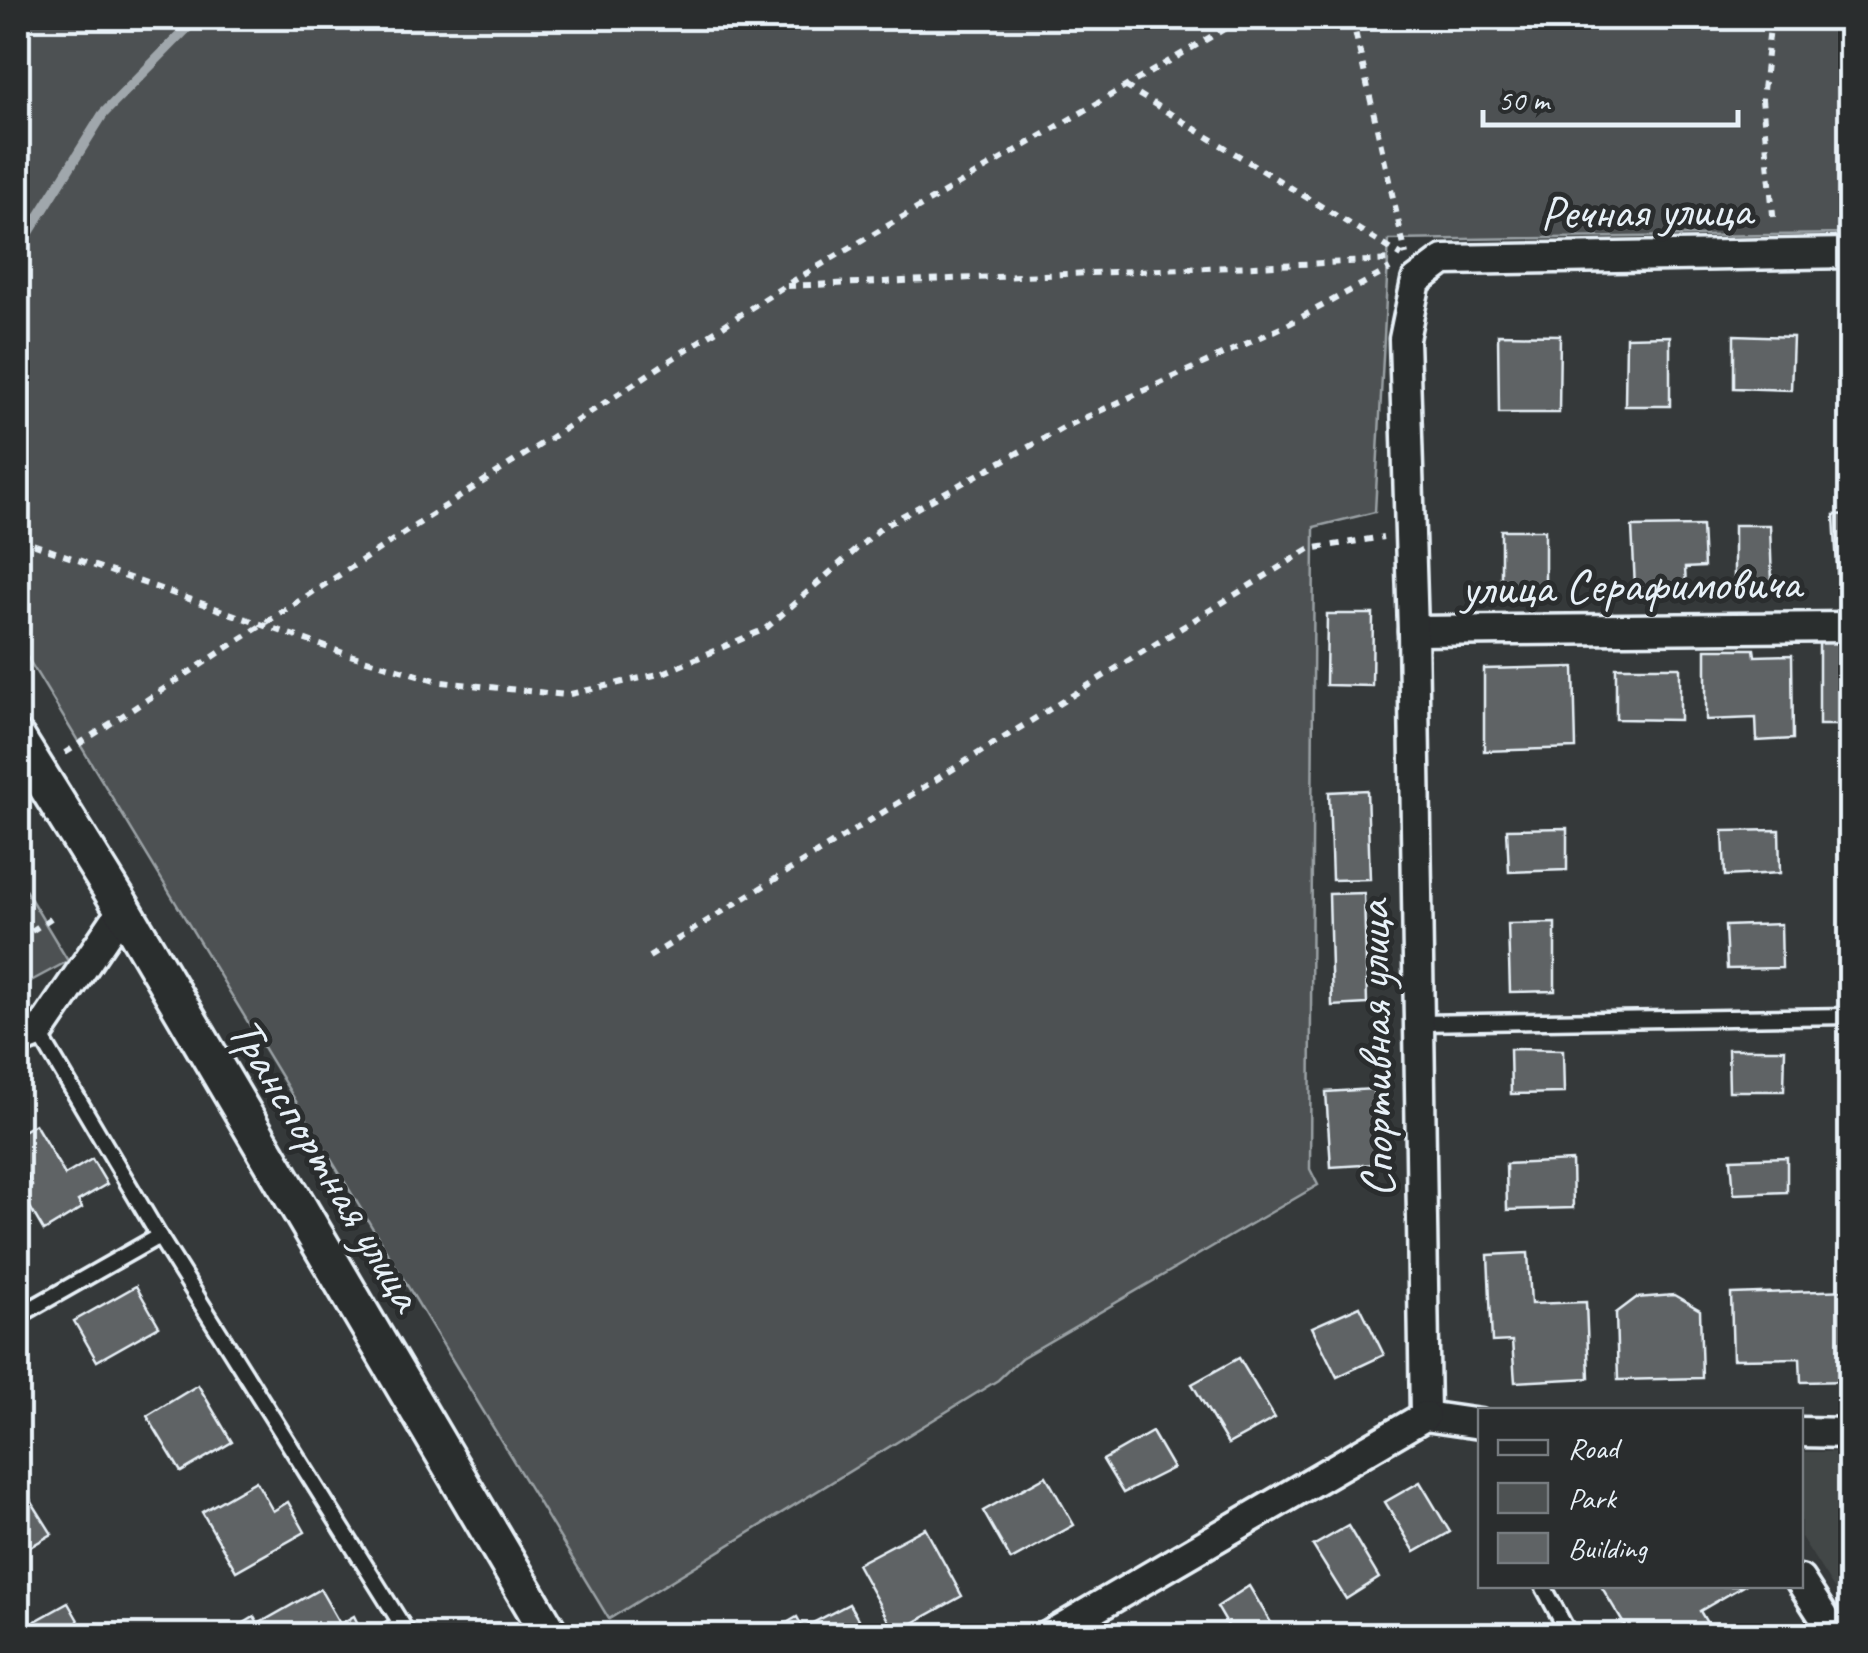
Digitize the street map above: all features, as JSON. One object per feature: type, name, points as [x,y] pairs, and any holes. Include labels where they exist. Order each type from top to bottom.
[{"type":"street","name":"Речная улица","points":[[1444,260],[1850,253]]},
{"type":"street","name":"Спортивная улица","points":[[1425,1416],[1413,630],[1404,339],[1416,281],[1444,260]]},
{"type":"street","name":"улица Серафимовича","points":[[1413,630],[1850,627]]},
{"type":"street","name":"Транспортная улица","points":[[18,740],[551,1636]]},
{"type":"street","points":[[28,1037],[122,909]]},
{"type":"street","points":[[1048,1636],[1425,1416],[1478,1424]]},
{"type":"street","points":[[1803,1432],[1850,1433]]},
{"type":"street","points":[[1803,1585],[1836,1636]]},
{"type":"lane","points":[[1419,1023],[1850,1016]]},
{"type":"lane","points":[[28,1037],[159,1236],[405,1629],[380,1636]]},
{"type":"lane","points":[[18,1316],[159,1236]]},
{"type":"lane","points":[[1544,1588],[1570,1636]]},
{"type":"path","points":[[37,771],[783,286],[1243,18]]},
{"type":"path","points":[[1352,18],[1407,259]]},
{"type":"path","points":[[1771,18],[1762,100],[1776,252]]},
{"type":"path","points":[[1125,86],[1407,259]]},
{"type":"path","points":[[783,286],[1407,259]]},
{"type":"path","points":[[18,539],[263,625],[442,682],[566,695],[663,672],[765,628],[882,527],[1065,426],[1286,325],[1407,259]]},
{"type":"path","points":[[649,957],[1309,549],[1409,533]]},
{"type":"path","points":[[18,940],[51,918]]},
{"type":"shaded area","points":[[1803,1452],[1850,1452],[1850,1614],[1803,1540]]},
{"type":"green space","points":[[18,18],[1850,18],[1850,234],[1389,240],[1375,512],[1314,527],[1310,1169],[1318,1185],[1021,1358],[998,1380],[609,1619],[18,642]]},
{"type":"green space","points":[[18,878],[68,961],[18,988]]},
{"type":"building","points":[[1498,334],[1560,335],[1559,413],[1499,413]]},
{"type":"building","points":[[1734,335],[1793,337],[1791,390],[1734,388]]},
{"type":"building","points":[[1670,336],[1670,406],[1625,406],[1626,337]]},
{"type":"building","points":[[1850,514],[1850,584],[1838,585],[1834,515]]},
{"type":"building","points":[[1734,525],[1770,525],[1772,583],[1734,583]]},
{"type":"building","points":[[1702,526],[1704,567],[1685,568],[1686,585],[1635,587],[1632,527]]},
{"type":"building","points":[[1501,530],[1545,530],[1545,592],[1501,591]]},
{"type":"building","points":[[1327,614],[1373,614],[1372,686],[1326,685]]},
{"type":"building","points":[[1819,639],[1850,639],[1850,725],[1819,725]]},
{"type":"building","points":[[1706,649],[1754,649],[1755,656],[1792,655],[1793,739],[1757,741],[1756,718],[1706,720]]},
{"type":"building","points":[[1574,667],[1576,748],[1484,751],[1484,669]]},
{"type":"building","points":[[1616,667],[1680,667],[1680,720],[1616,719]]},
{"type":"building","points":[[1367,790],[1370,879],[1332,880],[1329,792]]},
{"type":"building","points":[[1567,828],[1567,870],[1509,872],[1507,829]]},
{"type":"building","points":[[1779,830],[1780,873],[1725,876],[1723,831]]},
{"type":"building","points":[[1364,893],[1367,1004],[1332,1006],[1329,894]]},
{"type":"building","points":[[1555,923],[1555,991],[1510,992],[1508,924]]},
{"type":"building","points":[[1781,924],[1782,968],[1727,969],[1725,926]]},
{"type":"building","points":[[1510,1049],[1563,1050],[1564,1093],[1511,1094]]},
{"type":"building","points":[[1728,1049],[1785,1049],[1784,1091],[1729,1091]]},
{"type":"building","points":[[1373,1089],[1378,1164],[1331,1167],[1326,1092]]},
{"type":"building","points":[[35,1124],[65,1175],[92,1159],[107,1184],[78,1201],[82,1208],[44,1231],[21,1192],[32,1185],[18,1160],[18,1134]]},
{"type":"building","points":[[1787,1157],[1787,1192],[1734,1194],[1731,1159]]},
{"type":"building","points":[[1572,1161],[1573,1208],[1507,1210],[1506,1164]]},
{"type":"building","points":[[1528,1253],[1531,1304],[1586,1302],[1589,1378],[1515,1382],[1512,1341],[1492,1342],[1488,1255]]},
{"type":"building","points":[[136,1286],[159,1326],[97,1361],[74,1321]]},
{"type":"building","points":[[1850,1290],[1850,1381],[1801,1382],[1800,1358],[1733,1359],[1731,1294]]},
{"type":"building","points":[[1674,1295],[1700,1310],[1702,1378],[1618,1380],[1616,1313],[1636,1298]]},
{"type":"building","points":[[1360,1306],[1384,1355],[1337,1377],[1312,1327]]},
{"type":"building","points":[[1239,1358],[1275,1418],[1228,1444],[1192,1384]]},
{"type":"building","points":[[198,1385],[232,1442],[181,1472],[147,1416]]},
{"type":"building","points":[[1152,1432],[1173,1468],[1123,1493],[1103,1460]]},
{"type":"building","points":[[1046,1476],[1074,1525],[1011,1560],[983,1511]]},
{"type":"building","points":[[256,1481],[273,1511],[288,1502],[305,1532],[236,1571],[202,1512]]},
{"type":"building","points":[[1420,1482],[1450,1532],[1415,1552],[1385,1502]]},
{"type":"building","points":[[23,1488],[52,1534],[18,1554],[18,1492]]},
{"type":"building","points":[[1348,1526],[1379,1578],[1346,1599],[1313,1546]]},
{"type":"building","points":[[925,1528],[962,1596],[895,1633],[857,1564]]},
{"type":"building","points":[[1249,1586],[1279,1636],[1234,1636],[1217,1607]]},
{"type":"building","points":[[1602,1588],[1740,1588],[1700,1611],[1710,1628],[1697,1636],[1631,1636]]},
{"type":"building","points":[[320,1589],[340,1624],[354,1616],[362,1632],[356,1636],[234,1636],[231,1631],[254,1617],[258,1624]]},
{"type":"building","points":[[68,1603],[87,1636],[39,1636],[32,1623]]},
{"type":"building","points":[[849,1604],[868,1636],[764,1636],[797,1617],[803,1628]]},
{"type":"waterway","points":[[18,250],[103,114],[197,18]]}]
